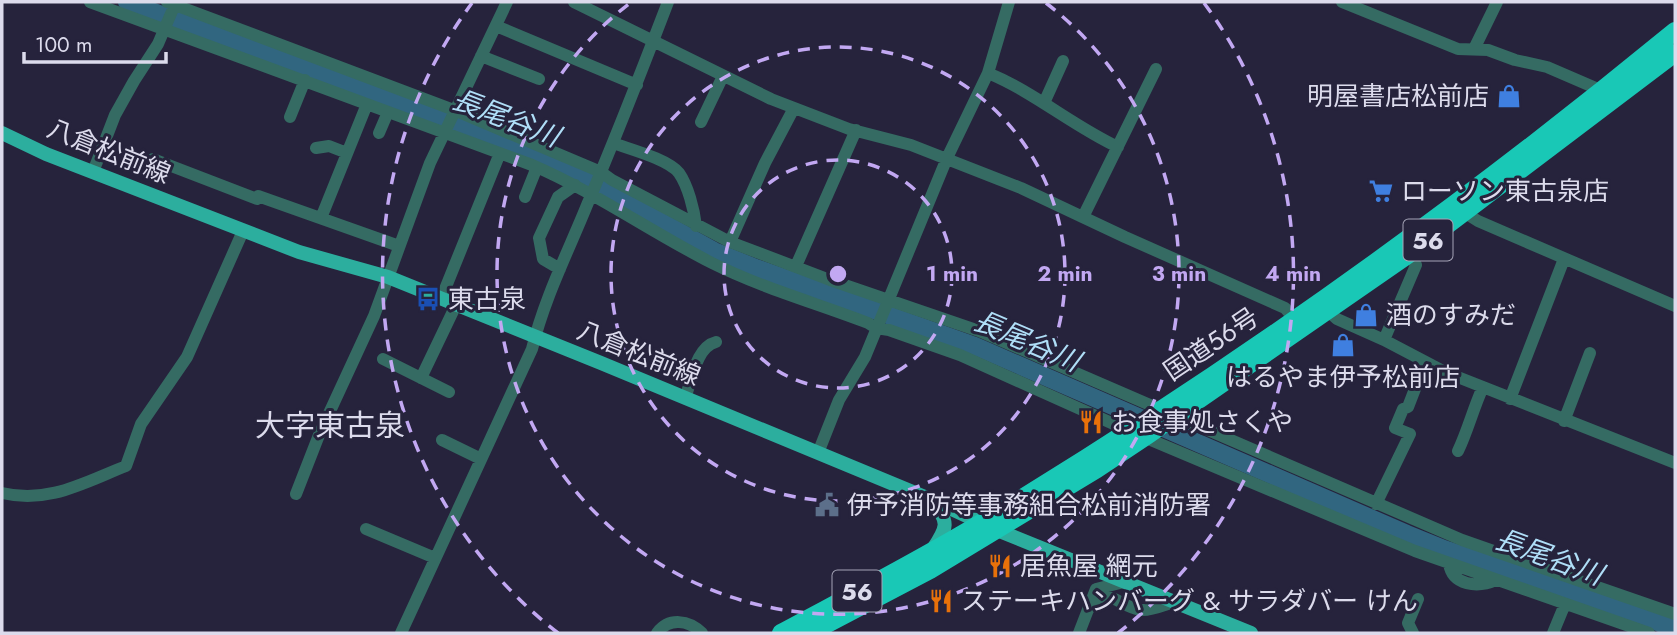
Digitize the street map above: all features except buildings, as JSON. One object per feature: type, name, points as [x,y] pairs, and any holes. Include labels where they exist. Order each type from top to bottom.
[{"type":"highway","name":"国道56号","points":[[1609,94],[1675,32]]},
{"type":"highway","name":"国道56号","points":[[810,633],[930,570],[997,530],[1299,324],[1459,209],[1609,94],[1675,53]]},
{"type":"highway","name":"国道56号","points":[[1299,324],[1328,311],[1409,254],[1459,209]]},
{"type":"highway","name":"国道56号","points":[[781,633],[1138,432]]},
{"type":"main road","name":"八倉松前線","points":[[2,133],[46,154],[299,252],[388,277],[1251,633]]},
{"type":"main road","points":[[932,500],[942,512],[946,523],[943,535],[933,549]]},
{"type":"street","points":[[90,2],[537,167],[592,194],[675,244],[734,274],[960,355],[1449,563],[1565,604],[1621,629],[1649,633]]},
{"type":"street","points":[[296,494],[319,435],[370,327],[453,111],[507,2]]},
{"type":"street","points":[[574,2],[794,108],[856,131],[911,145],[1021,188],[1286,308],[1299,324]]},
{"type":"street","points":[[401,633],[532,349],[560,269],[637,85],[668,2]]},
{"type":"street","points":[[818,453],[839,400],[864,357],[947,158],[988,73],[1009,2]]},
{"type":"street","points":[[1342,2],[1458,49],[1488,50],[1515,60],[1547,67],[1609,94]]},
{"type":"street","points":[[1474,49],[1497,2]]},
{"type":"street","points":[[93,172],[115,116],[165,29],[173,4],[453,111],[600,173],[730,242],[886,301],[979,331],[1462,540],[1675,614]]},
{"type":"street","points":[[496,26],[637,85]]},
{"type":"street","points":[[481,56],[539,79]]},
{"type":"street","points":[[1044,103],[1063,61]]},
{"type":"street","points":[[1083,217],[1156,69]]},
{"type":"street","points":[[988,73],[1044,103],[1092,135],[1118,147]]},
{"type":"street","points":[[701,122],[723,76]]},
{"type":"street","points":[[290,117],[305,80]]},
{"type":"street","points":[[321,218],[367,104]]},
{"type":"street","points":[[730,242],[765,163],[794,108]]},
{"type":"street","points":[[379,133],[388,112]]},
{"type":"street","points":[[796,266],[856,131]]},
{"type":"street","points":[[613,143],[659,160],[679,173],[694,211],[696,226]]},
{"type":"street","points":[[316,148],[329,146],[347,153]]},
{"type":"street","points":[[441,299],[500,153]]},
{"type":"street","points":[[153,159],[257,200],[258,196],[399,246]]},
{"type":"street","points":[[525,197],[537,167]]},
{"type":"street","points":[[560,269],[543,259],[539,238],[558,197],[575,185]]},
{"type":"street","points":[[1459,209],[1564,259],[1675,306]]},
{"type":"street","points":[[2,493],[21,497],[45,496],[125,466],[141,424],[187,357],[243,231]]},
{"type":"street","points":[[1384,340],[1416,265],[1409,254]]},
{"type":"street","points":[[1510,399],[1564,259]]},
{"type":"street","points":[[421,378],[456,305]]},
{"type":"street","points":[[1328,311],[1337,319],[1384,340],[1425,363],[1564,421],[1675,463]]},
{"type":"street","points":[[685,398],[702,351],[708,344],[716,342]]},
{"type":"street","points":[[1564,421],[1590,353]]},
{"type":"street","points":[[383,359],[449,392]]},
{"type":"street","points":[[1377,504],[1410,434],[1395,428],[1404,409],[1408,407],[1425,363]]},
{"type":"street","points":[[1458,452],[1483,387]]},
{"type":"street","points":[[442,440],[481,459]]},
{"type":"street","points":[[366,529],[435,558]]},
{"type":"street","points":[[1079,633],[1098,587],[1124,582]]},
{"type":"street","points":[[1088,610],[1096,599],[1101,597],[1108,597],[1140,610],[1174,602]]},
{"type":"street","points":[[1413,633],[1408,623],[1418,598]]},
{"type":"street","points":[[1553,633],[1565,604]]},
{"type":"street","points":[[657,633],[662,627],[674,622],[686,622],[702,633]]},
{"type":"waterway","name":"長尾谷川","points":[[127,2],[560,166],[714,251],[975,346],[1407,534],[1647,617],[1675,630]]},
{"type":"place","name":"明屋書店松前店","points":[[1509,96]]},
{"type":"place","name":"ローソン東古泉店","points":[[1381,191]]},
{"type":"place","name":"東古泉","points":[[428,299]]},
{"type":"place","name":"酒のすみだ","points":[[1366,315]]},
{"type":"place","name":"はるやま伊予松前店","points":[[1343,345]]},
{"type":"place","name":"お食事処さくや","points":[[1091,422]]},
{"type":"place","name":"伊予消防等事務組合松前消防署","points":[[827,505]]},
{"type":"place","name":"居魚屋 網元","points":[[1000,566]]},
{"type":"place","name":"ステーキハンバーグ & サラダバー けん","points":[[941,601]]},
{"type":"district","name":"大字東古泉","points":[[330,425]]}]
